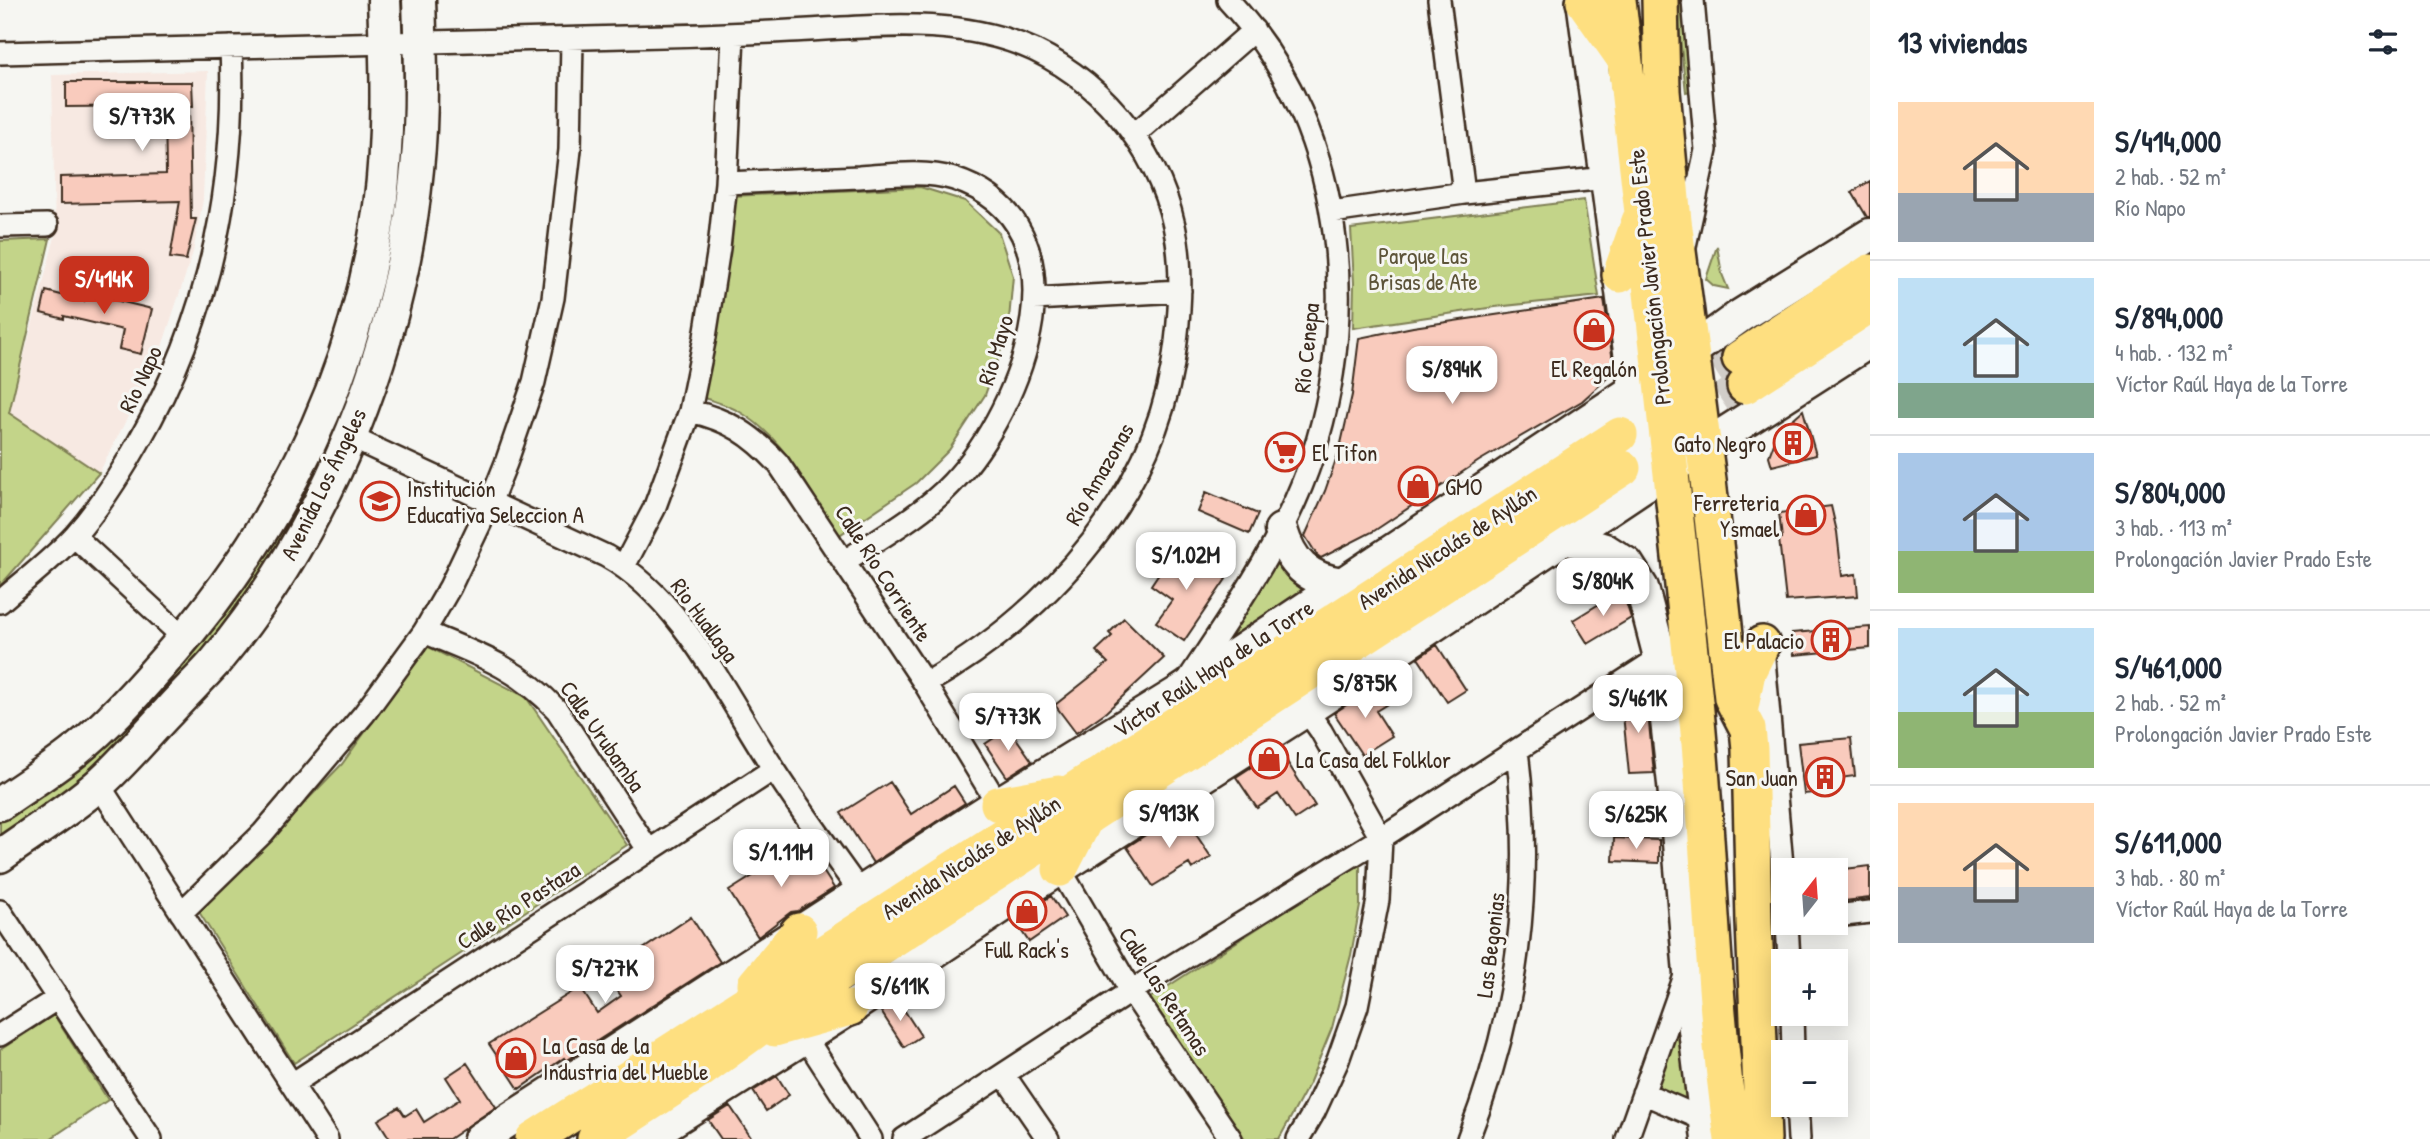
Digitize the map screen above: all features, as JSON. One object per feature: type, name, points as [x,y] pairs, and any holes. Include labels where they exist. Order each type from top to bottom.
[{"type":"main road","name":"Prolongación Javier Prado Este","points":[[1618,0],[1642,211],[1648,380],[1639,464],[1685,604],[1674,649],[1696,720],[1707,869],[1704,1009],[1715,1133]]},
{"type":"main road","name":"Prolongación Javier Prado Este","points":[[1660,0],[1662,91],[1680,268],[1704,448],[1720,598],[1736,704],[1748,729],[1768,883],[1765,1139]]},
{"type":"main road","points":[[1583,1],[1625,59]]},
{"type":"main road","points":[[1620,275],[1642,211]]},
{"type":"main road","points":[[1870,272],[1742,372],[1870,306]]},
{"type":"main road","name":"Avenida Nicolás de Ayllón","points":[[533,1139],[740,1024],[810,993],[1038,846],[1079,804],[1639,464]]},
{"type":"main road","points":[[1685,604],[1720,598]]},
{"type":"main road","points":[[1696,720],[1710,705],[1736,704],[1762,644]]},
{"type":"main road","points":[[998,804],[1079,804],[1060,869]]},
{"type":"main road","points":[[1707,869],[1722,895],[1735,901],[1747,898],[1768,883]]},
{"type":"main road","points":[[740,1024],[799,931]]},
{"type":"main road","points":[[740,1024],[850,1008]]},
{"type":"main road","name":"Avenida Nicolás de Ayllón","points":[[595,1139],[700,1072],[740,1024]]},
{"type":"main road","points":[[1765,1139],[1775,1117]]},
{"type":"street","name":"Avenida Los Ángeles","points":[[0,804],[74,752],[122,706],[184,638],[216,598],[272,514],[320,424],[345,359],[360,308],[380,205],[386,126],[384,0]]},
{"type":"street","name":"Avenida Los Ángeles","points":[[0,856],[99,785],[214,663],[242,627],[292,551],[332,476],[350,437],[382,348],[405,256],[418,167],[421,112],[419,0]]},
{"type":"street","points":[[1439,0],[1464,193]]},
{"type":"street","name":"Prolongación Javier Prado Este","points":[[1680,268],[1706,150],[1693,0]]},
{"type":"street","name":"Río Cenepa","points":[[1180,692],[1245,592],[1281,530],[1313,453],[1326,406],[1334,359],[1338,310],[1332,212],[1325,180],[1304,116],[1290,86],[1235,1]]},
{"type":"street","name":"Prolongación Javier Prado Este","points":[[1583,1],[1620,275],[1648,380]]},
{"type":"street","name":"Río Amazonas","points":[[0,53],[572,39],[883,26],[944,26],[992,35],[1037,52],[1077,77],[1110,106],[1134,135],[1157,176],[1173,221],[1180,291],[1175,352],[1161,410],[1152,439],[1137,470],[1109,518],[1082,554],[1036,604],[983,648],[925,684]]},
{"type":"street","points":[[1134,135],[1254,30]]},
{"type":"street","points":[[624,566],[654,509],[690,411],[719,248],[726,183],[733,34]]},
{"type":"street","points":[[181,913],[263,833],[364,714],[424,632],[450,587],[489,503],[534,382],[553,298],[570,150],[572,39]]},
{"type":"street","name":"Río Napo","points":[[0,602],[74,536],[120,472],[169,384],[201,300],[213,256],[228,173],[233,89],[231,47]]},
{"type":"street","name":"Río Mayo","points":[[726,183],[920,174],[944,177],[968,184],[996,202],[1017,228],[1030,255],[1035,284],[1032,328],[1020,371],[1002,413],[982,446],[953,483],[915,515],[845,561]]},
{"type":"street","points":[[1332,212],[1464,193],[1606,178]]},
{"type":"street","points":[[0,226],[47,225]]},
{"type":"street","name":"Víctor Raúl Haya de la Torre","points":[[480,1139],[860,892],[1180,692],[1740,316],[1870,235]]},
{"type":"street","points":[[1034,299],[1180,291]]},
{"type":"street","points":[[643,1139],[850,1008],[1566,538],[1639,464],[1704,448],[1870,341]]},
{"type":"street","name":"Calle Río Corriente","points":[[690,411],[737,427],[761,444],[778,463],[925,684],[998,804]]},
{"type":"street","name":"Rio Huallaga","points":[[350,437],[624,566],[649,587],[676,618],[774,769],[860,892]]},
{"type":"street","points":[[1281,530],[1286,547],[1296,562],[1309,574],[1325,582],[1342,584]]},
{"type":"street","points":[[74,536],[184,638]]},
{"type":"street","name":"Prolongación Javier Prado Este","points":[[1566,538],[1605,550],[1627,564],[1674,649],[1674,784],[1688,965],[1704,1009]]},
{"type":"street","name":"Calle Urubamba","points":[[424,632],[491,660],[538,689],[556,710],[649,850]]},
{"type":"street","name":"Prolongación Javier Prado Este","points":[[1762,644],[1768,883]]},
{"type":"street","points":[[904,1139],[1131,991],[1381,838],[1674,649]]},
{"type":"street","points":[[1298,1139],[1338,1060],[1357,1006],[1378,900],[1381,838],[1321,731],[1306,710]]},
{"type":"street","name":"Las Begonias","points":[[1468,1139],[1482,1104],[1503,1033],[1520,939],[1525,860],[1517,751]]},
{"type":"street","name":"Calle Río Pastaza","points":[[292,1084],[774,769]]},
{"type":"street","points":[[99,785],[327,1139]]},
{"type":"street","name":"Calle Las Retamas","points":[[1060,869],[1131,991],[1231,1139]]},
{"type":"street","points":[[0,911],[151,1139]]},
{"type":"street","points":[[1848,915],[1870,912]]},
{"type":"street","points":[[1627,1139],[1688,965]]},
{"type":"street","points":[[0,1035],[58,998]]},
{"type":"street","points":[[805,1037],[871,1139]]},
{"type":"street","points":[[1004,1075],[1048,1139]]},
{"type":"street","points":[[1643,1093],[1715,1133]]},
{"type":"street","points":[[1798,1117],[1799,1139]]},
{"type":"shaded area","points":[[208,71],[203,200],[193,252],[159,356],[99,473],[9,413],[55,237],[52,75]]},
{"type":"green space","points":[[1676,0],[1690,0],[1700,89],[1686,92]]},
{"type":"green space","points":[[401,55],[408,56],[410,161],[368,364],[285,547],[220,642],[86,782],[0,846],[0,816],[167,670],[324,432]]},
{"type":"green space","points":[[920,187],[965,201],[999,233],[1013,276],[1008,330],[985,395],[949,450],[916,483],[838,536],[796,468],[770,436],[740,412],[699,396],[733,196]]},
{"type":"green space","name":"Parque Las Brisas de Ate","points":[[1584,200],[1599,296],[1495,307],[1353,328],[1351,229]]},
{"type":"green space","points":[[50,239],[9,413],[99,473],[0,586],[0,241]]},
{"type":"green space","points":[[1717,246],[1728,289],[1714,286],[1706,279]]},
{"type":"green space","points":[[1277,563],[1304,588],[1221,645]]},
{"type":"green space","points":[[427,646],[526,697],[627,845],[294,1063],[199,912],[342,764]]},
{"type":"green space","points":[[1360,862],[1360,906],[1351,955],[1332,1028],[1309,1084],[1279,1139],[1245,1139],[1150,998]]},
{"type":"green space","points":[[54,1015],[108,1100],[50,1139],[0,1139],[0,1050]]},
{"type":"green space","points":[[1677,1019],[1688,1102],[1653,1087]]},
{"type":"building","points":[[66,82],[192,82],[193,106],[189,106],[191,219],[196,219],[186,260],[170,258],[180,201],[60,204],[60,177],[166,174],[165,106],[66,107]]},
{"type":"building","points":[[1870,181],[1870,217],[1867,217],[1852,192]]},
{"type":"building","points":[[46,291],[84,301],[86,293],[152,309],[141,354],[119,349],[123,330],[41,313]]},
{"type":"building","points":[[1604,299],[1614,368],[1582,401],[1479,461],[1374,531],[1321,558],[1317,555],[1305,536],[1340,448],[1352,395],[1359,338],[1413,327]]},
{"type":"building","name":"Gato Negro","points":[[1803,410],[1816,455],[1772,466],[1769,456],[1778,432]]},
{"type":"building","points":[[1206,492],[1258,514],[1249,534],[1198,512]]},
{"type":"building","points":[[1831,506],[1842,576],[1856,574],[1858,596],[1786,601],[1779,513]]},
{"type":"building","points":[[1177,546],[1226,579],[1184,641],[1156,622],[1172,600],[1151,585]]},
{"type":"building","points":[[1622,590],[1631,618],[1588,644],[1573,620]]},
{"type":"building","points":[[1124,618],[1164,658],[1106,712],[1076,733],[1055,705],[1108,663],[1096,651],[1112,636],[1109,633]]},
{"type":"building","name":"El Palacio","points":[[1870,627],[1870,648],[1794,655],[1792,633]]},
{"type":"building","points":[[1437,645],[1466,690],[1447,702],[1418,658]]},
{"type":"building","points":[[1377,685],[1389,703],[1376,711],[1392,736],[1362,755],[1334,713]]},
{"type":"building","points":[[1640,692],[1646,694],[1654,773],[1629,774],[1622,704]]},
{"type":"building","points":[[1009,728],[1032,761],[1007,777],[985,744]]},
{"type":"building","points":[[1851,738],[1855,776],[1832,779],[1833,791],[1804,794],[1798,743]]},
{"type":"building","points":[[1279,749],[1315,806],[1295,819],[1278,794],[1257,808],[1236,777]]},
{"type":"building","points":[[890,782],[911,814],[954,786],[965,803],[873,863],[841,813]]},
{"type":"building","points":[[1181,812],[1211,857],[1192,869],[1189,864],[1153,886],[1127,847]]},
{"type":"building","points":[[1614,838],[1659,840],[1659,863],[1613,861]]},
{"type":"building","points":[[805,843],[834,888],[798,911],[791,912],[758,937],[729,891]]},
{"type":"building","points":[[1870,866],[1870,898],[1848,901],[1848,869]]},
{"type":"building","points":[[1051,896],[1065,917],[1029,942],[1014,920]]},
{"type":"building","points":[[691,917],[720,962],[566,1061],[564,1058],[519,1089],[489,1044],[580,987],[597,1013],[621,996],[606,974]]},
{"type":"building","points":[[897,999],[921,1036],[904,1047],[880,1010]]},
{"type":"building","points":[[467,1063],[496,1107],[449,1139],[390,1139],[378,1120],[399,1107],[405,1116],[416,1109],[424,1122],[460,1099],[446,1077]]},
{"type":"building","points":[[777,1076],[789,1095],[766,1111],[753,1091]]},
{"type":"building","points":[[730,1106],[752,1139],[721,1139],[708,1120]]},
{"type":"tunnel","points":[[1672,402],[1740,358]]},
{"type":"tunnel","points":[[1678,431],[1745,386]]},
{"type":"place","name":"El Regalón","points":[[1594,330]]},
{"type":"place","name":"Gato Negro","points":[[1793,443]]},
{"type":"place","name":"El Tifon","points":[[1285,452]]},
{"type":"place","name":"GMO","points":[[1418,486]]},
{"type":"place","name":"Institución Educativa Seleccion A","points":[[380,501]]},
{"type":"place","name":"Ferreteria Ysmael","points":[[1806,515]]},
{"type":"place","name":"El Palacio","points":[[1831,640]]},
{"type":"place","name":"La Casa del Folklor","points":[[1269,759]]},
{"type":"place","name":"San Juan","points":[[1825,777]]},
{"type":"place","name":"Full Rack's","points":[[1027,911]]},
{"type":"place","name":"La Casa de la Industria del Mueble","points":[[516,1058]]}]
